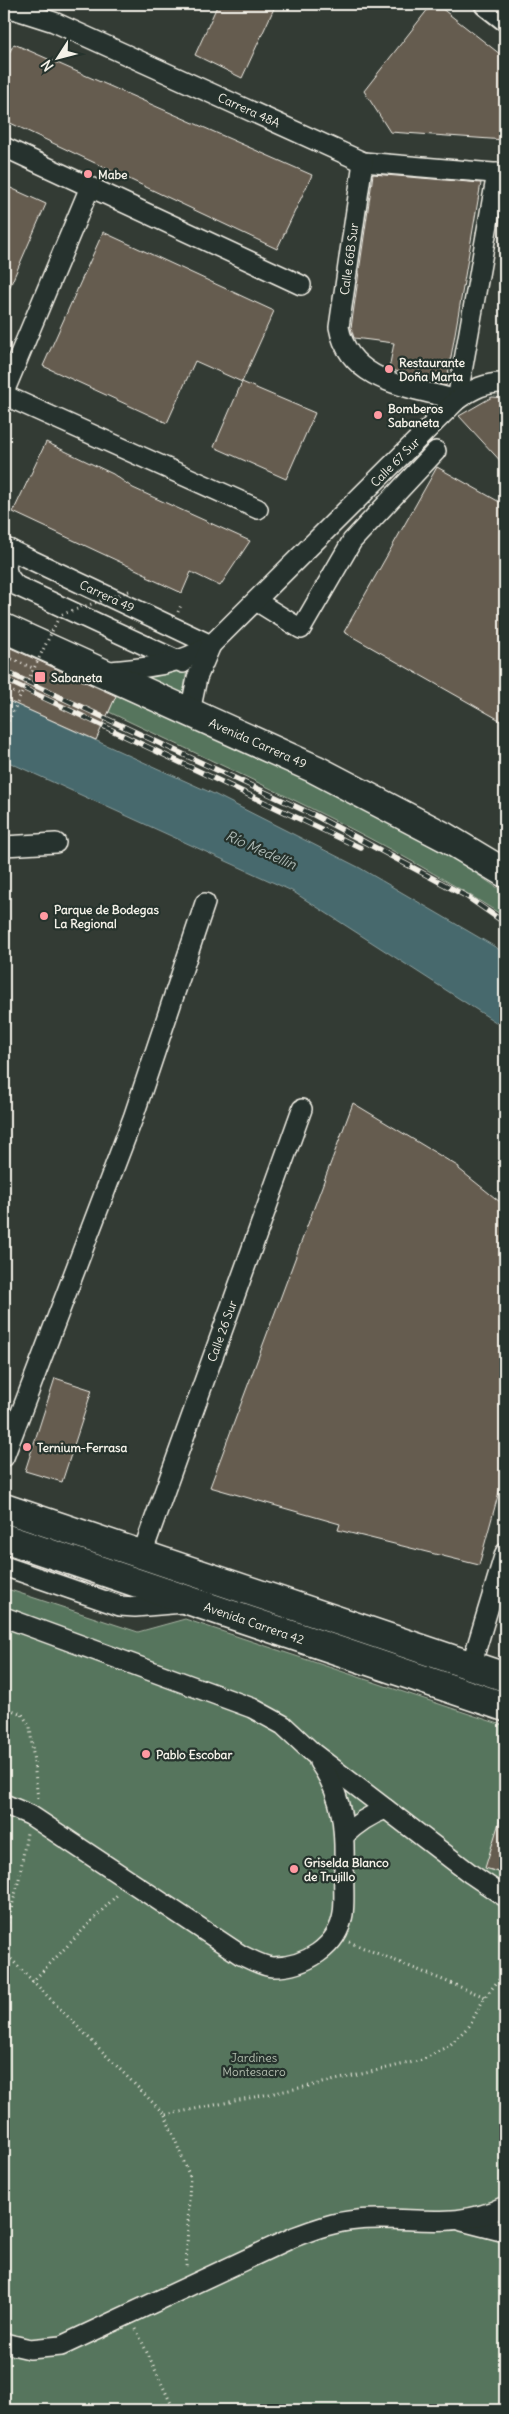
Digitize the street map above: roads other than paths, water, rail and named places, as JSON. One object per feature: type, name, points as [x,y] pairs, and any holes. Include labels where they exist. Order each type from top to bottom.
[{"type":"highway","name":"Avenida Carrera 49","points":[[4,628],[190,712],[380,802],[445,837],[505,873]]},
{"type":"highway","points":[[4,1508],[505,1677]]},
{"type":"highway","name":"Avenida Carrera 42","points":[[4,1538],[505,1707]]},
{"type":"highway","points":[[310,1611],[388,1668]]},
{"type":"main road","points":[[487,4],[505,18]]},
{"type":"street","name":"Carrera 48A","points":[[4,6],[54,22],[363,162],[501,173]]},
{"type":"street","points":[[4,147],[301,285]]},
{"type":"street","name":"Calle 66B Sur","points":[[363,162],[339,327],[342,344],[349,355],[373,376],[457,400]]},
{"type":"street","points":[[457,400],[501,173]]},
{"type":"street","points":[[90,187],[4,393],[258,508]]},
{"type":"street","name":"Calle 67 Sur","points":[[101,672],[146,668],[178,662],[211,645],[457,400],[484,384],[505,383]]},
{"type":"street","points":[[256,600],[301,629],[352,542],[436,451]]},
{"type":"street","points":[[316,541],[344,556]]},
{"type":"street","points":[[8,549],[5,564],[8,577],[17,586],[178,662],[192,665],[202,664]]},
{"type":"street","name":"Carrera 49","points":[[8,549],[211,645]]},
{"type":"street","name":"Calle 67 Sur","points":[[190,712],[202,664],[211,645]]},
{"type":"street","points":[[4,846],[56,843]]},
{"type":"street","points":[[4,1457],[133,1118],[205,903]]},
{"type":"street","name":"Calle 26 Sur","points":[[142,1554],[302,1109]]},
{"type":"street","points":[[471,1666],[505,1553]]},
{"type":"street","points":[[4,1566],[120,1606],[135,1607],[191,1602]]},
{"type":"street","points":[[4,1617],[252,1708],[283,1725],[313,1753],[471,1874],[505,1896]]},
{"type":"street","points":[[4,1804],[30,1815],[241,1955],[272,1967],[303,1962],[325,1948],[335,1936],[343,1914],[344,1836],[341,1807],[333,1786],[313,1753]]},
{"type":"street","points":[[344,1836],[370,1815],[386,1809]]},
{"type":"street","points":[[462,2221],[505,2206]]},
{"type":"street","points":[[4,2343],[30,2349],[61,2346],[323,2225],[358,2220],[462,2221],[505,2232]]},
{"type":"water","name":"Río Medellín","points":[[4,699],[214,794],[360,868],[497,948],[505,954],[505,1028],[292,891],[4,760]]},
{"type":"railway","points":[[4,671],[314,815],[466,896],[505,923]]},
{"type":"railway","points":[[4,679],[361,848]]},
{"type":"place","name":"Mabe","points":[[88,174]]},
{"type":"place","name":"Restaurante Doña Marta","points":[[389,369]]},
{"type":"place","name":"Bomberos Sabaneta","points":[[378,415]]},
{"type":"place","name":"Sabaneta","points":[[40,677]]},
{"type":"place","name":"Parque de Bodegas La Regional","points":[[44,916]]},
{"type":"place","name":"Ternium-Ferrasa","points":[[27,1447]]},
{"type":"place","name":"Pablo Escobar","points":[[146,1754]]},
{"type":"place","name":"Griselda Blanco de Trujillo","points":[[294,1869]]},
{"type":"park label","name":"Jardines Montesacro","points":[[254,2064]]}]
